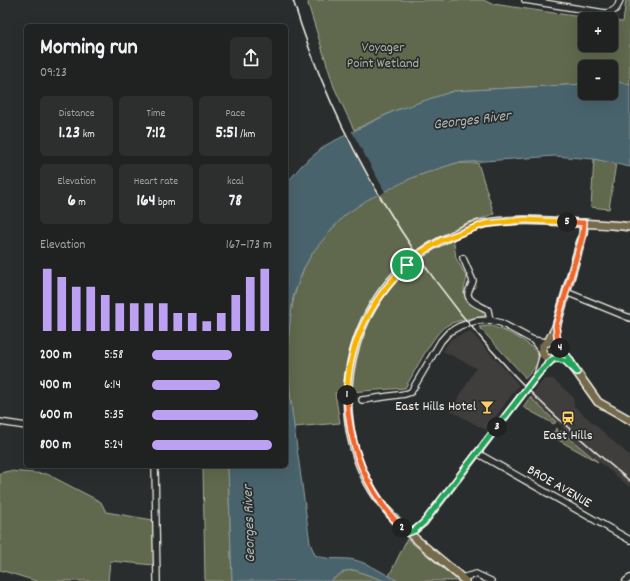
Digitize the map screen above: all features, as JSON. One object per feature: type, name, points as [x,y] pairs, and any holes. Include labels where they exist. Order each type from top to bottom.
[{"type":"main road","points":[[463,580],[418,542],[393,518],[376,496],[357,457],[351,437],[347,390],[354,346],[362,327],[371,309],[386,287],[401,271],[422,252],[465,229],[485,224],[524,220],[630,227]]},
{"type":"main road","points":[[577,372],[565,361],[555,358],[549,359],[543,354],[542,347],[547,342],[556,326],[583,234],[584,223]]},
{"type":"main road","points":[[555,358],[560,353],[556,326]]},
{"type":"main road","points":[[547,342],[553,341],[558,345],[569,358],[598,402],[630,420]]},
{"type":"street","points":[[526,0],[605,14],[611,13],[616,9],[620,0]]},
{"type":"street","points":[[463,258],[473,281],[468,292],[469,297],[471,300],[488,310],[490,320]]},
{"type":"street","points":[[566,292],[630,318]]},
{"type":"street","points":[[362,400],[411,392],[445,336],[460,326],[476,321],[490,320],[506,326],[533,340],[547,342]]},
{"type":"street","points":[[533,340],[543,354],[538,374]]},
{"type":"street","points":[[408,533],[415,530],[424,522],[538,374],[555,358]]},
{"type":"street","points":[[0,422],[24,426]]},
{"type":"street","name":"BROE AVENUE","points":[[477,453],[630,540]]},
{"type":"street","points":[[155,468],[157,581]]},
{"type":"street","points":[[418,542],[418,535],[424,522]]},
{"type":"street","points":[[463,580],[476,574],[491,581]]},
{"type":"street","points":[[626,581],[630,578]]},
{"type":"shaded area","points":[[470,331],[519,385],[486,430],[451,411],[476,368],[443,351],[451,339]]},
{"type":"shaded area","points":[[544,379],[553,379],[573,397],[574,406],[630,456],[630,487],[572,440],[563,431],[563,428],[530,397]]},
{"type":"green space","name":"Voyager Point Wetland","points":[[309,0],[483,0],[493,4],[578,16],[578,52],[618,52],[618,22],[623,22],[626,0],[630,0],[630,85],[618,82],[618,60],[578,60],[578,84],[454,91],[394,111],[354,130],[334,87],[308,4]]},
{"type":"green space","points":[[594,159],[616,163],[609,209],[591,207]]},
{"type":"green space","points":[[456,163],[478,163],[494,214],[452,229],[456,258],[467,278],[464,288],[464,295],[468,301],[486,312],[485,316],[455,322],[441,330],[418,364],[405,388],[335,393],[340,423],[294,427],[288,367],[289,326],[297,287],[304,268],[312,254],[321,240],[344,216],[368,198],[397,184]]},
{"type":"green space","points":[[490,326],[518,338],[537,353],[537,364],[525,379],[524,376],[479,327]]},
{"type":"green space","points":[[530,397],[556,422],[554,424],[523,407]]},
{"type":"green space","points":[[557,428],[558,433],[561,431],[598,462],[551,436]]},
{"type":"green space","points":[[203,468],[228,468],[232,581],[205,581]]},
{"type":"green space","points":[[9,471],[47,474],[101,502],[106,512],[153,520],[154,565],[110,561],[108,581],[36,581],[0,570],[0,473]]},
{"type":"green space","points":[[407,539],[451,575],[465,581],[398,581],[389,576]]},
{"type":"green space","points":[[354,570],[385,581],[330,581],[345,571]]},
{"type":"water","name":"Georges River","points":[[618,82],[630,85],[630,167],[594,159],[555,156],[456,163],[414,177],[367,200],[345,215],[313,252],[304,268],[293,297],[288,340],[288,182],[302,165],[326,145],[394,111],[454,91],[578,84],[578,100],[618,100]]},
{"type":"water","name":"Georges River","points":[[288,340],[290,397],[310,543],[315,555],[325,558],[355,560],[398,581],[385,581],[354,570],[345,571],[330,581],[232,581],[228,468],[288,468]]},
{"type":"pier","points":[[351,130],[385,192],[378,196],[344,133]]},
{"type":"railway","points":[[293,0],[310,52],[331,102],[355,152],[382,200],[412,247],[444,292],[514,375],[570,430],[630,481]]},
{"type":"place","name":"East Hills Hotel","points":[[487,407]]},
{"type":"place","name":"East Hills","points":[[568,418]]},
{"type":"route","points":[[524,220],[584,223],[583,234],[556,326],[559,347],[569,358],[577,372],[565,361],[556,358],[553,359],[538,374],[424,522],[415,530],[408,533],[380,502],[372,490],[363,471],[351,437],[347,395],[351,359],[365,321],[371,309],[390,282],[407,265],[422,252],[442,240],[468,230],[478,228],[485,224],[524,220]]}]
